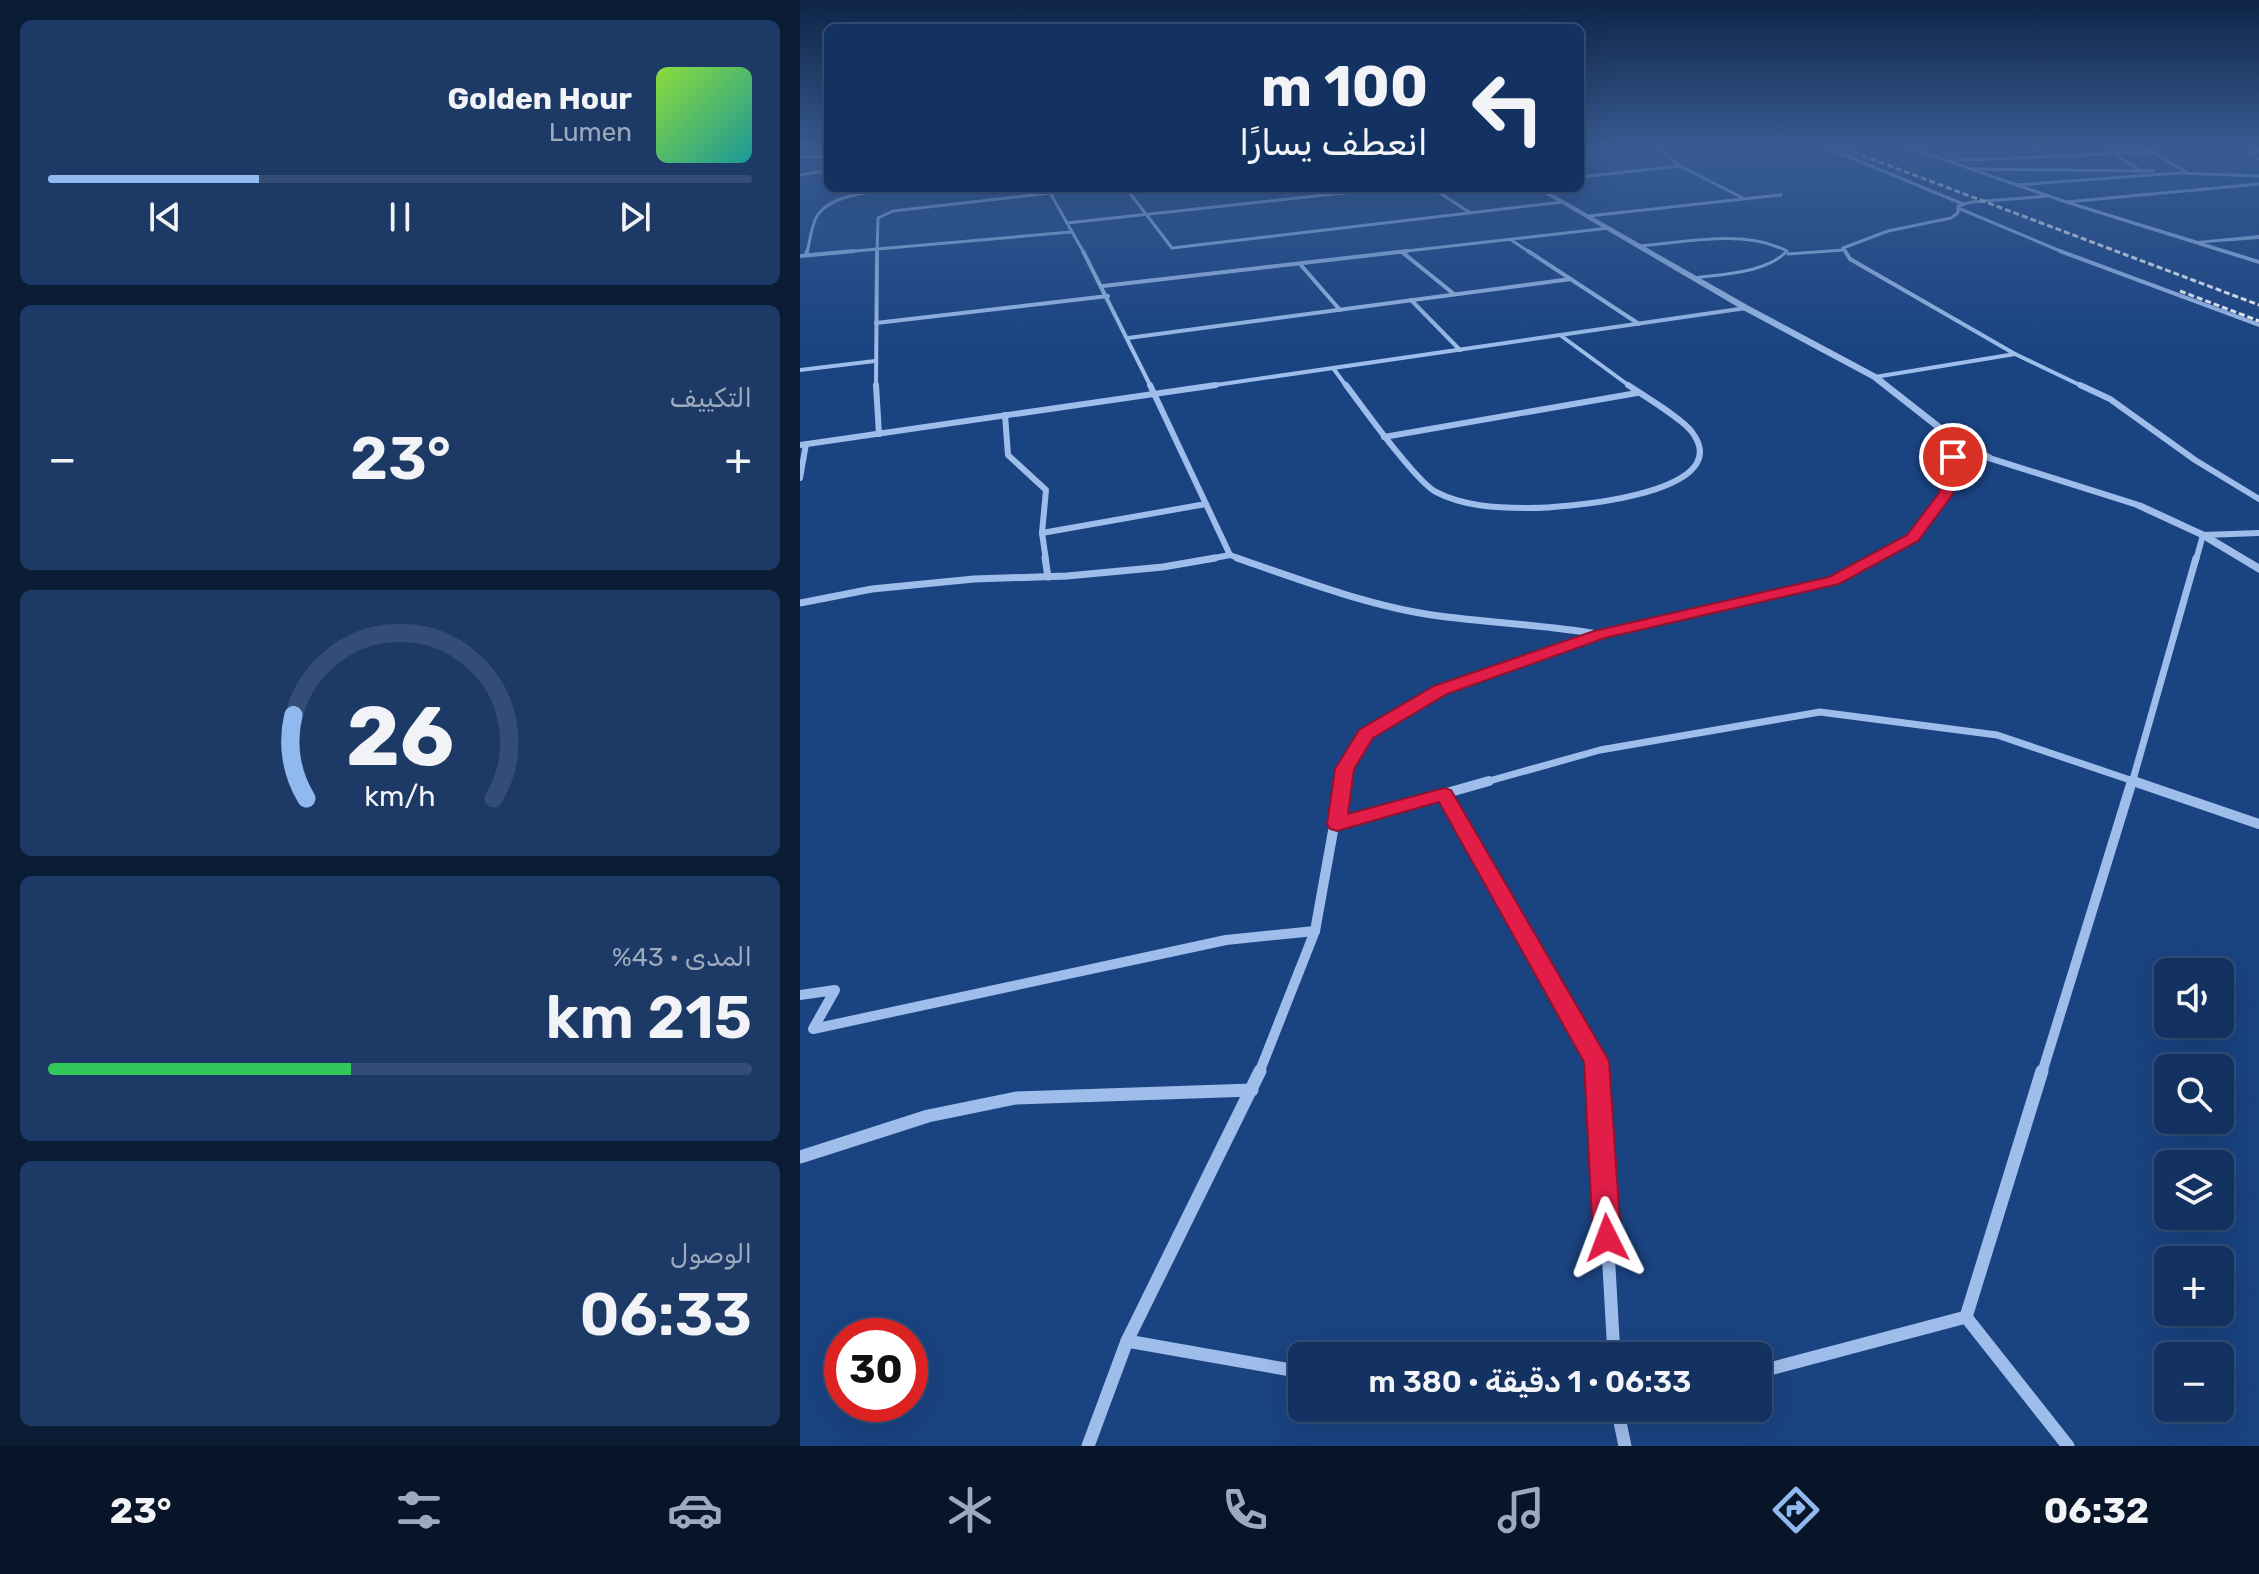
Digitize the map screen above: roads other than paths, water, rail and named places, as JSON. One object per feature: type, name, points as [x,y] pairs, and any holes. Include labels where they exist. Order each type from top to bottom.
[{"type":"street","points":[[818,216],[803,256],[1071,232]]},
{"type":"street","points":[[879,434],[875,361],[875,250],[876,221],[884,216]]},
{"type":"street","points":[[1063,216],[1108,296],[1230,555]]},
{"type":"street","points":[[1067,223],[1139,216]]},
{"type":"street","points":[[1144,216],[1172,248],[1440,216]]},
{"type":"street","points":[[1590,216],[1746,308],[1875,377],[1945,432],[1989,458],[2138,505],[2203,535],[2259,569]]},
{"type":"street","points":[[1953,216],[1888,231],[1852,243],[1843,250],[1850,259],[2015,354],[2110,399],[2195,460],[2259,499]]},
{"type":"street","points":[[1984,216],[2059,251],[2259,325]]},
{"type":"street","points":[[2111,216],[2259,262]]},
{"type":"street","points":[[1103,286],[1609,228]]},
{"type":"street","points":[[2189,242],[2259,237]]},
{"type":"street","points":[[1511,240],[1639,324]]},
{"type":"street","points":[[1402,252],[1454,294]]},
{"type":"street","points":[[1300,264],[1340,310]]},
{"type":"street","points":[[1128,338],[1571,279]]},
{"type":"street","points":[[876,323],[1108,296]]},
{"type":"street","points":[[1411,300],[1460,350]]},
{"type":"street","points":[[800,478],[803,444],[1746,308]]},
{"type":"street","points":[[1333,368],[1384,437],[1433,491],[1460,502],[1513,508],[1614,502],[1671,483],[1694,466],[1699,448],[1692,431],[1560,335]]},
{"type":"street","points":[[1875,377],[2015,354]]},
{"type":"street","points":[[800,370],[875,361]]},
{"type":"street","points":[[1384,437],[1637,393]]},
{"type":"street","points":[[1005,415],[1008,455],[1046,490],[1042,533],[1048,577]]},
{"type":"street","points":[[1088,1446],[1127,1341],[1252,1090],[1315,931],[1337,824],[1344,769],[1366,734],[1441,690],[1600,634],[1834,581],[1912,538],[1946,494],[1953,457],[1945,432]]},
{"type":"street","points":[[1042,533],[1206,504]]},
{"type":"street","points":[[2203,535],[2259,533]]},
{"type":"street","points":[[1966,1317],[2132,782],[2203,535]]},
{"type":"street","points":[[800,603],[872,589],[1163,567],[1230,555],[1319,587],[1436,616],[1552,626],[1600,634]]},
{"type":"street","points":[[1337,824],[1600,750],[1820,712],[1997,735],[2259,824]]},
{"type":"street","points":[[1444,795],[1597,1061],[1613,1342]]},
{"type":"street","points":[[800,995],[835,990],[813,1029],[1226,940],[1315,931]]},
{"type":"street","points":[[800,1157],[928,1116],[1016,1098],[1252,1090]]},
{"type":"street","points":[[1772,1368],[1966,1317]]},
{"type":"street","points":[[1966,1317],[2068,1446]]},
{"type":"street","points":[[1127,1341],[1288,1370]]},
{"type":"street","points":[[1621,1422],[1625,1446]]},
{"type":"lane","points":[[1640,246],[1756,241],[1781,246],[1788,254]]},
{"type":"lane","points":[[1695,278],[1756,266],[1788,254],[1843,250]]},
{"type":"railway","points":[[2024,216],[2259,305]]},
{"type":"railway","points":[[2180,291],[2259,321]]}]
